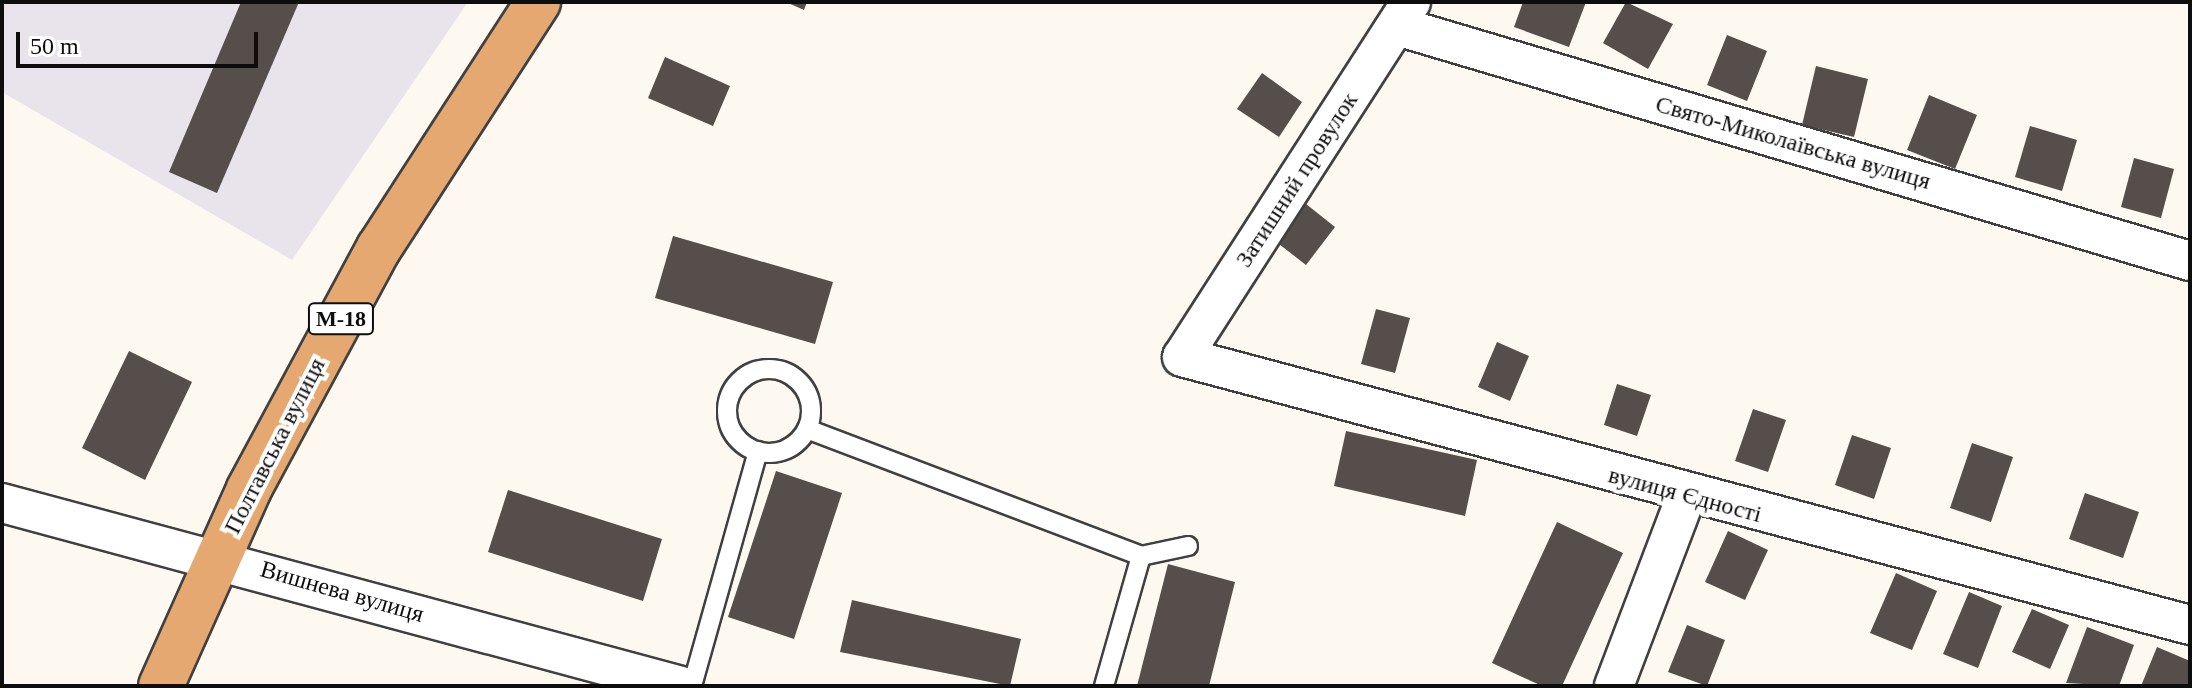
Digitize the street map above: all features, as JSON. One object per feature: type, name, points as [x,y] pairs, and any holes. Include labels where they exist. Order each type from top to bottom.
[{"type":"highway","name":"Полтавська вулиця","points":[[161,686],[219,557],[379,248],[478,90],[538,2]]},
{"type":"street","name":"Свято-Миколаївська вулиця","points":[[1404,14],[2190,261]]},
{"type":"street","name":"Затишний провулок","points":[[1182,357],[1404,14]]},
{"type":"street","name":"вулиця Єдності","points":[[1182,357],[1686,496],[2190,625]]},
{"type":"street","points":[[1614,686],[1686,496]]},
{"type":"street","name":"Вишнева вулиця","points":[[2,503],[219,557],[581,673],[681,686]]},
{"type":"lane","points":[[774,368],[800,381],[812,408],[807,429],[792,446],[758,451],[738,440],[726,413],[746,375],[774,368]]},
{"type":"lane","points":[[807,429],[1141,556],[1188,546]]},
{"type":"lane","points":[[692,686],[758,451]]},
{"type":"lane","points":[[1104,686],[1141,556]]},
{"type":"shaded area","points":[[2,2],[468,2],[292,260],[2,92]]},
{"type":"building","points":[[241,2],[299,2],[217,193],[169,172]]},
{"type":"building","points":[[786,2],[807,2],[804,10]]},
{"type":"building","points":[[1523,2],[1586,2],[1569,47],[1514,27]]},
{"type":"building","points":[[1626,2],[1673,24],[1648,69],[1603,43]]},
{"type":"building","points":[[1727,35],[1767,51],[1747,101],[1707,85]]},
{"type":"building","points":[[665,57],[730,86],[713,126],[648,98]]},
{"type":"building","points":[[1816,66],[1868,79],[1854,137],[1802,125]]},
{"type":"building","points":[[1262,73],[1302,102],[1279,137],[1237,109]]},
{"type":"building","points":[[1929,95],[1977,115],[1955,169],[1907,150]]},
{"type":"building","points":[[2030,126],[2077,140],[2062,191],[2015,177]]},
{"type":"building","points":[[2134,158],[2174,169],[2161,218],[2121,207]]},
{"type":"building","points":[[1296,196],[1335,227],[1306,265],[1266,234]]},
{"type":"building","points":[[673,236],[833,282],[815,344],[655,298]]},
{"type":"building","points":[[1376,309],[1410,318],[1395,373],[1361,364]]},
{"type":"building","points":[[1497,342],[1529,356],[1510,401],[1478,387]]},
{"type":"building","points":[[129,351],[192,382],[145,480],[82,448]]},
{"type":"building","points":[[1617,384],[1651,395],[1637,436],[1604,425]]},
{"type":"building","points":[[1753,409],[1786,420],[1768,472],[1735,461]]},
{"type":"building","points":[[1346,431],[1477,460],[1465,516],[1334,486]]},
{"type":"building","points":[[1852,435],[1891,448],[1874,499],[1835,485]]},
{"type":"building","points":[[1972,443],[2013,457],[1991,522],[1950,508]]},
{"type":"building","points":[[776,471],[842,493],[794,639],[728,617]]},
{"type":"building","points":[[508,490],[662,539],[643,601],[488,552]]},
{"type":"building","points":[[2085,493],[2139,512],[2123,558],[2069,539]]},
{"type":"building","points":[[1557,522],[1623,553],[1562,686],[1542,686],[1492,663]]},
{"type":"building","points":[[1728,531],[1768,550],[1745,600],[1705,582]]},
{"type":"building","points":[[1168,564],[1235,582],[1209,686],[1137,686]]},
{"type":"building","points":[[1896,573],[1937,591],[1912,650],[1870,633]]},
{"type":"building","points":[[1969,592],[2002,606],[1978,668],[1943,654]]},
{"type":"building","points":[[852,600],[1021,639],[1010,686],[840,652]]},
{"type":"building","points":[[2032,609],[2069,625],[2050,669],[2012,652]]},
{"type":"building","points":[[1687,625],[1725,640],[1707,686],[1668,672]]},
{"type":"building","points":[[2087,627],[2134,645],[2119,686],[2066,683]]},
{"type":"building","points":[[2157,647],[2190,661],[2190,686],[2141,686]]}]
